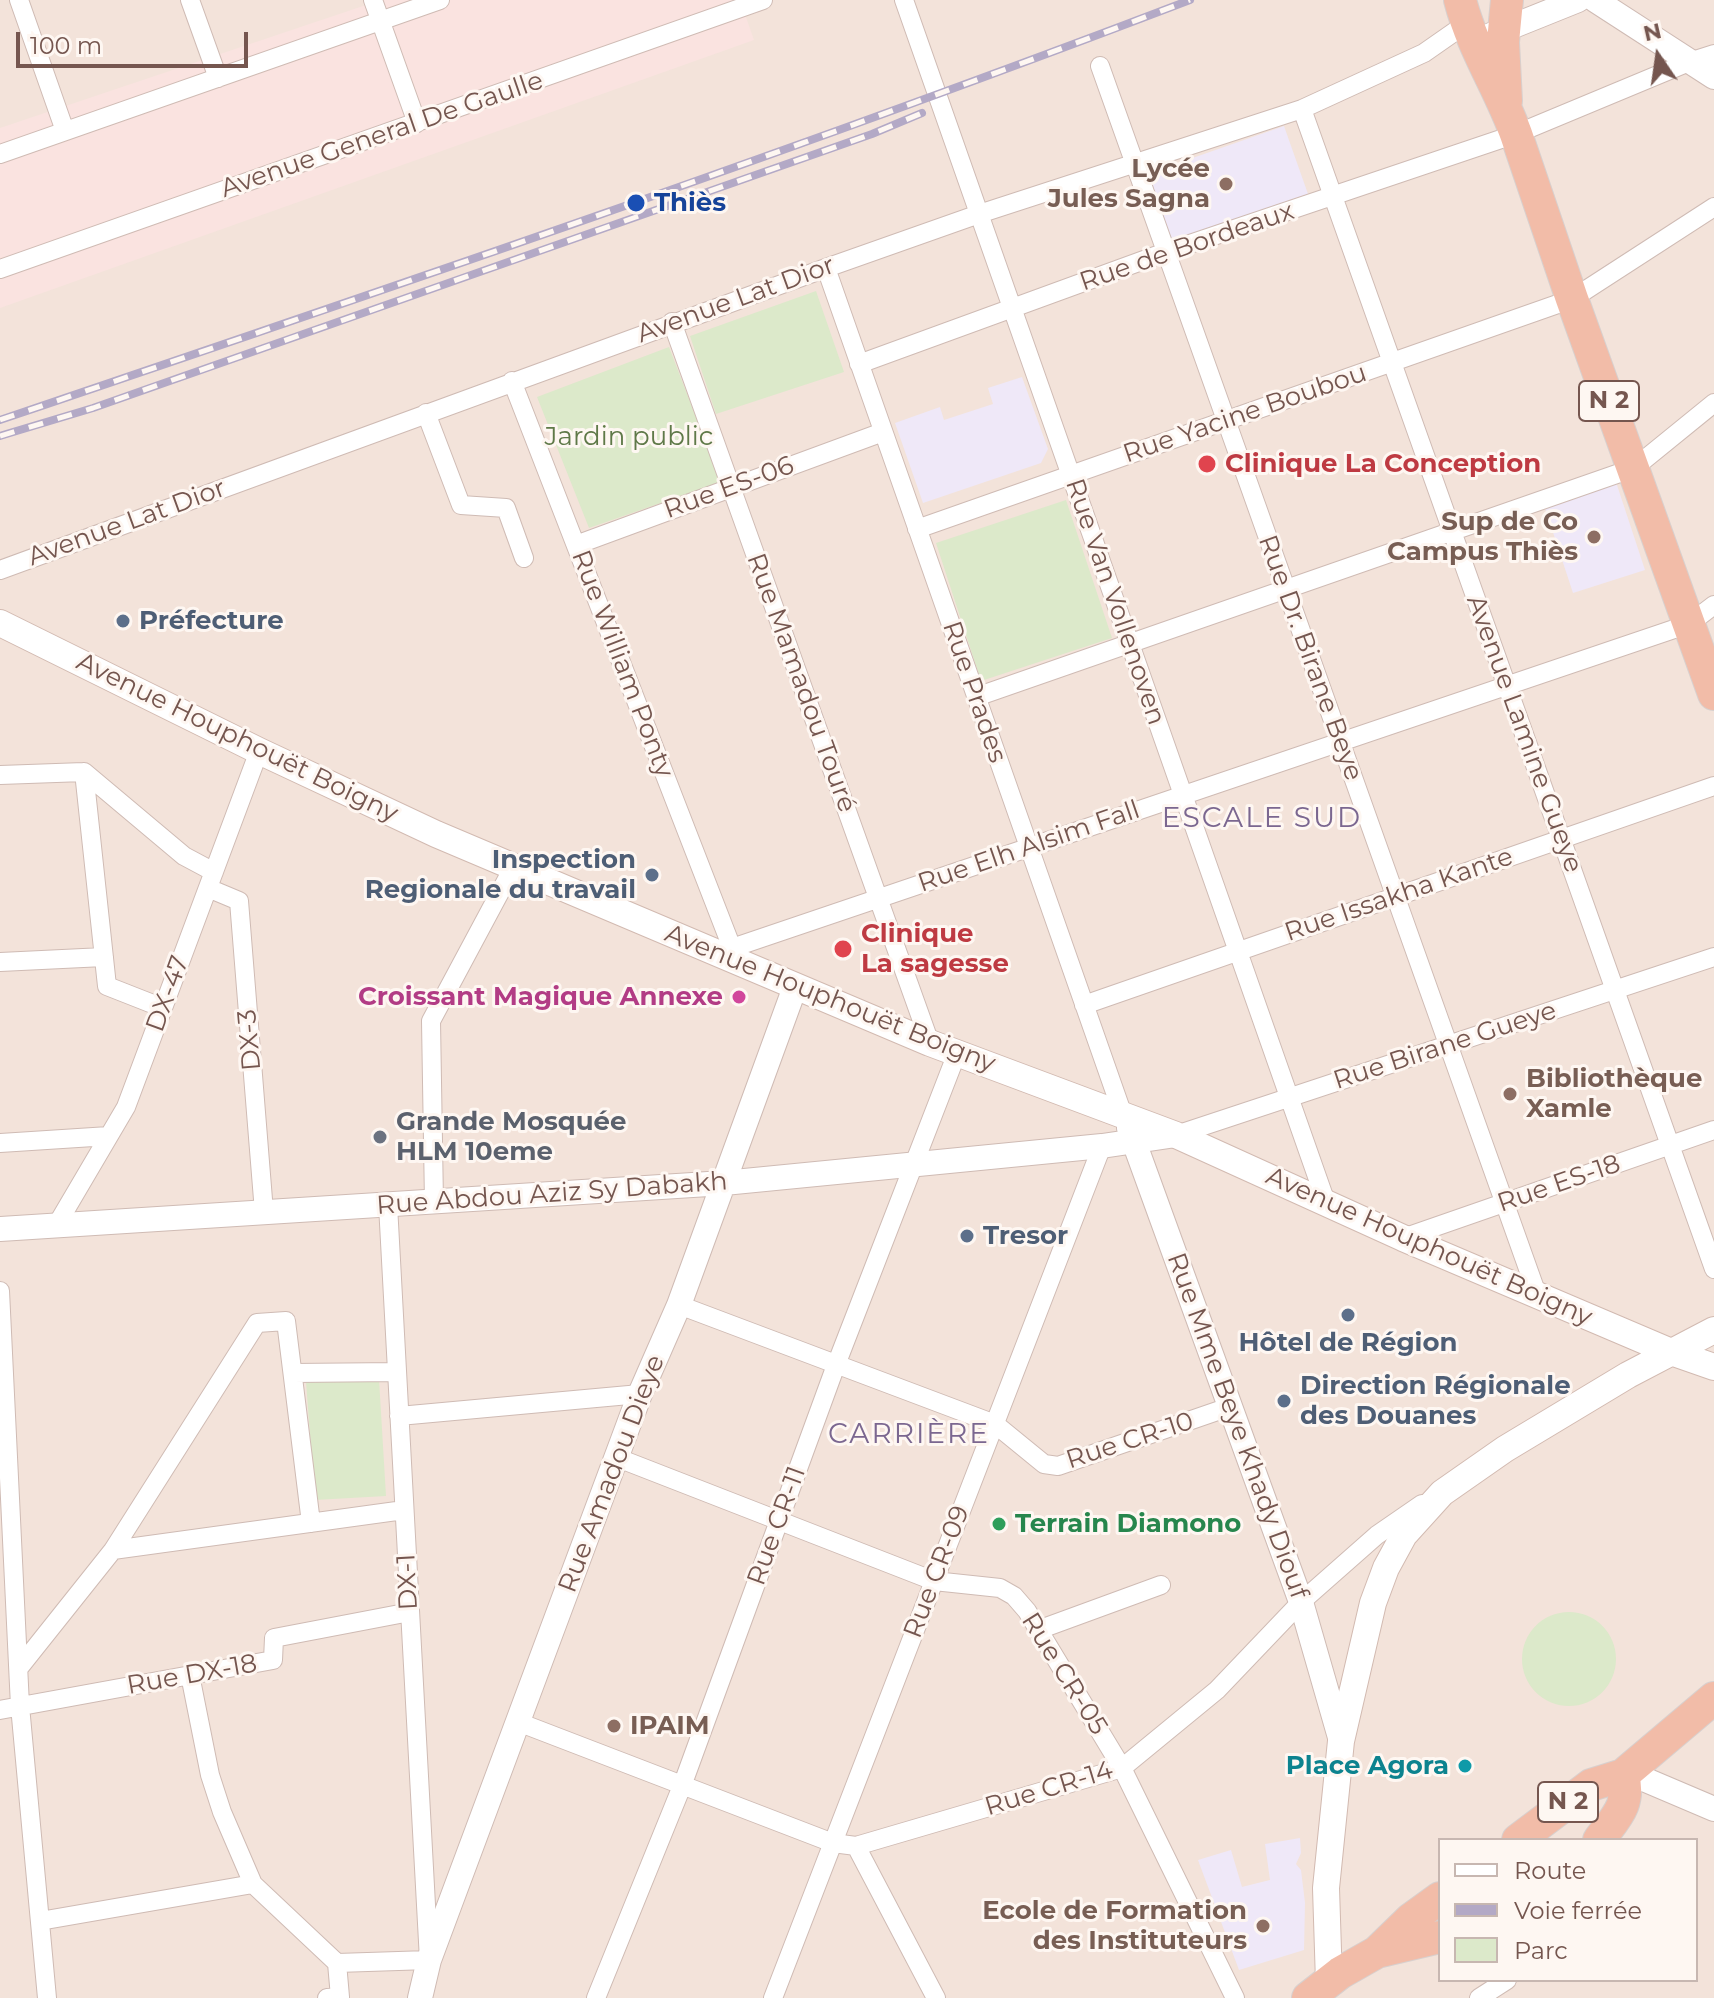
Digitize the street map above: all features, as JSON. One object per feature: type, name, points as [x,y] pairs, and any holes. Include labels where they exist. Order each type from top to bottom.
[{"type":"highway","name":"N 2","points":[[1506,15],[1511,121]]},
{"type":"highway","name":"N 2","points":[[1467,21],[1483,66],[1511,121],[1634,468],[1702,614],[1714,694]]},
{"type":"highway","name":"N 2","points":[[1521,1838],[1591,1785],[1625,1773],[1714,1698]]},
{"type":"highway","name":"N 2","points":[[1602,1838],[1622,1824],[1627,1792],[1625,1773]]},
{"type":"highway","points":[[1324,1993],[1438,1899]]},
{"type":"highway","points":[[1377,1952],[1438,1937]]},
{"type":"main road","name":"Avenue Houphouët Boigny","points":[[0,623],[436,834],[729,953],[795,987],[930,1043],[1176,1135],[1403,1238],[1671,1352],[1714,1367]]},
{"type":"main road","points":[[1324,1993],[1326,1888],[1341,1741],[1373,1603],[1386,1568],[1404,1535],[1442,1493],[1505,1449],[1714,1330]]},
{"type":"street","points":[[19,0],[65,131]]},
{"type":"street","points":[[190,0],[218,78]]},
{"type":"street","points":[[373,0],[417,123]]},
{"type":"street","points":[[0,154],[440,0]]},
{"type":"street","name":"Avenue General De Gaulle","points":[[0,269],[417,123],[733,5],[763,0]]},
{"type":"street","name":"Rue Van Vollenoven","points":[[904,0],[1327,1205]]},
{"type":"street","points":[[1467,21],[1578,0]]},
{"type":"street","points":[[1595,0],[1714,77]]},
{"type":"street","name":"Avenue Lat Dior","points":[[0,570],[672,322],[979,214],[1302,109],[1424,53],[1467,21]]},
{"type":"street","name":"Rue de Bordeaux","points":[[859,364],[1166,252],[1333,196],[1511,121],[1714,54]]},
{"type":"street","name":"Rue Dr. Birane Beye","points":[[1100,66],[1537,1294]]},
{"type":"street","name":"Avenue Lamine Gueye","points":[[1302,109],[1714,1269]]},
{"type":"street","name":"Rue Yacine Boubou","points":[[917,529],[1572,299],[1714,207]]},
{"type":"street","name":"Rue Prades","points":[[826,268],[1123,1115]]},
{"type":"street","name":"Rue Mamadou Touré","points":[[672,322],[930,1043]]},
{"type":"street","name":"Rue William Ponty","points":[[512,381],[729,953]]},
{"type":"street","points":[[976,697],[1634,468],[1714,403]]},
{"type":"street","points":[[426,413],[461,505],[506,508],[524,558]]},
{"type":"street","name":"Rue ES-06","points":[[576,545],[883,432]]},
{"type":"street","name":"Rue Elh Alsim Fall","points":[[729,953],[878,898],[1507,685],[1702,614]]},
{"type":"street","name":"DX-47","points":[[56,1226],[126,1107],[259,751]]},
{"type":"street","points":[[84,772],[107,986],[163,1008]]},
{"type":"street","points":[[0,775],[84,772],[211,880]]},
{"type":"street","name":"Rue Issakha Kante","points":[[1084,1005],[1714,786]]},
{"type":"street","points":[[434,1203],[431,1021],[514,866]]},
{"type":"street","name":"DX-3","points":[[211,880],[239,901],[264,1212]]},
{"type":"street","points":[[0,962],[104,957]]},
{"type":"street","name":"Rue Birane Gueye","points":[[1176,1135],[1714,957]]},
{"type":"street","name":"Rue Amadou Dieye","points":[[426,1996],[429,1960],[640,1394],[679,1305],[795,987]]},
{"type":"street","name":"Rue CR-11","points":[[596,1998],[682,1786],[836,1365],[957,1053]]},
{"type":"street","name":"Rue Mme Beye Khady Diouf","points":[[1123,1115],[1301,1602],[1341,1741]]},
{"type":"street","name":"Rue ES-18","points":[[1403,1238],[1714,1130]]},
{"type":"street","name":"Rue Abdou Aziz Sy Dabakh","points":[[0,1229],[724,1183],[1102,1146],[1176,1135]]},
{"type":"street","points":[[0,1143],[109,1136]]},
{"type":"street","name":"Rue CR-09","points":[[773,1998],[1102,1146]]},
{"type":"street","name":"DX-1","points":[[388,1205],[429,1960]]},
{"type":"street","points":[[0,1291],[20,1706],[47,1998]]},
{"type":"street","name":"Rue CR-10","points":[[679,1305],[995,1424],[1044,1464],[1058,1466],[1229,1407]]},
{"type":"street","points":[[19,1668],[113,1550],[257,1323],[286,1321],[311,1523]]},
{"type":"street","points":[[293,1373],[397,1372]]},
{"type":"street","points":[[399,1416],[640,1394]]},
{"type":"street","name":"Rue CR-05","points":[[618,1458],[934,1581],[1000,1588],[1014,1596],[1122,1768],[1235,1998]]},
{"type":"street","name":"Rue CR-14","points":[[518,1722],[833,1843],[856,1846],[1122,1768],[1217,1690],[1301,1602],[1377,1535],[1442,1493]]},
{"type":"street","points":[[113,1550],[404,1510]]},
{"type":"street","points":[[1038,1630],[1161,1585]]},
{"type":"street","name":"Rue DX-18","points":[[0,1710],[273,1660],[274,1638],[410,1612]]},
{"type":"street","points":[[190,1675],[218,1800],[253,1884],[337,1963],[340,1997],[327,1998]]},
{"type":"street","points":[[1625,1773],[1714,1809]]},
{"type":"street","points":[[856,1846],[936,1998]]},
{"type":"street","points":[[40,1921],[253,1884]]},
{"type":"street","points":[[337,1963],[429,1960]]},
{"type":"street","points":[[1479,1998],[1504,1982]]},
{"type":"shaded area","points":[[0,0],[1714,0],[1714,1998],[0,1998]]},
{"type":"shaded area","points":[[381,0],[740,0],[754,40],[0,308],[0,128]]},
{"type":"shaded area","name":"Lycée Jules Sagna","points":[[1284,126],[1308,194],[1168,242],[1144,175]]},
{"type":"shaded area","points":[[1022,377],[1048,449],[1041,463],[923,503],[895,423],[940,407],[944,420],[993,404],[988,388]]},
{"type":"shaded area","name":"Sup de Co Campus Thiès","points":[[1616,482],[1645,570],[1573,593],[1544,505]]},
{"type":"shaded area","name":"Ecole de Formation des Instituteurs","points":[[1300,1838],[1301,1853],[1296,1864],[1301,1870],[1305,1903],[1304,1950],[1239,1970],[1198,1860],[1231,1850],[1242,1887],[1270,1880],[1265,1844]]},
{"type":"green space","points":[[816,291],[844,372],[716,414],[690,336]]},
{"type":"green space","name":"Jardin public","points":[[669,347],[721,482],[589,528],[537,397]]},
{"type":"green space","points":[[1066,500],[1112,638],[981,681],[936,543]]},
{"type":"green space","points":[[379,1379],[386,1496],[315,1500],[306,1382]]},
{"type":"green space","points":[[1569,1612],[1587,1616],[1602,1626],[1612,1641],[1616,1659],[1612,1677],[1602,1692],[1587,1702],[1569,1706],[1551,1702],[1536,1692],[1526,1677],[1522,1659],[1526,1641],[1536,1626],[1551,1616]]},
{"type":"railway","points":[[0,420],[746,163],[1190,0]]},
{"type":"railway","points":[[0,436],[93,408],[872,134],[922,113]]},
{"type":"place","name":"Lycée Jules Sagna","points":[[1226,184]]},
{"type":"place","name":"Thiès","points":[[636,203]]},
{"type":"place","name":"Clinique La Conception","points":[[1207,464]]},
{"type":"place","name":"Sup de Co Campus Thiès","points":[[1594,537]]},
{"type":"place","name":"Préfecture","points":[[123,621]]},
{"type":"place","name":"Inspection Regionale du travail","points":[[652,875]]},
{"type":"place","name":"Clinique La sagesse","points":[[843,949]]},
{"type":"place","name":"Croissant Magique Annexe","points":[[739,997]]},
{"type":"place","name":"Bibliothèque Xamle","points":[[1510,1094]]},
{"type":"place","name":"Grande Mosquée HLM 10eme","points":[[380,1137]]},
{"type":"place","name":"Tresor","points":[[967,1236]]},
{"type":"place","name":"Hôtel de Région","points":[[1348,1315]]},
{"type":"place","name":"Direction Régionale des Douanes","points":[[1284,1401]]},
{"type":"place","name":"Terrain Diamono","points":[[999,1524]]},
{"type":"place","name":"IPAIM","points":[[614,1726]]},
{"type":"place","name":"Place Agora","points":[[1465,1766]]},
{"type":"place","name":"Ecole de Formation des Instituteurs","points":[[1263,1926]]},
{"type":"district","name":"ESCALE SUD","points":[[1262,819]]},
{"type":"district","name":"CARRIÈRE","points":[[909,1435]]}]
